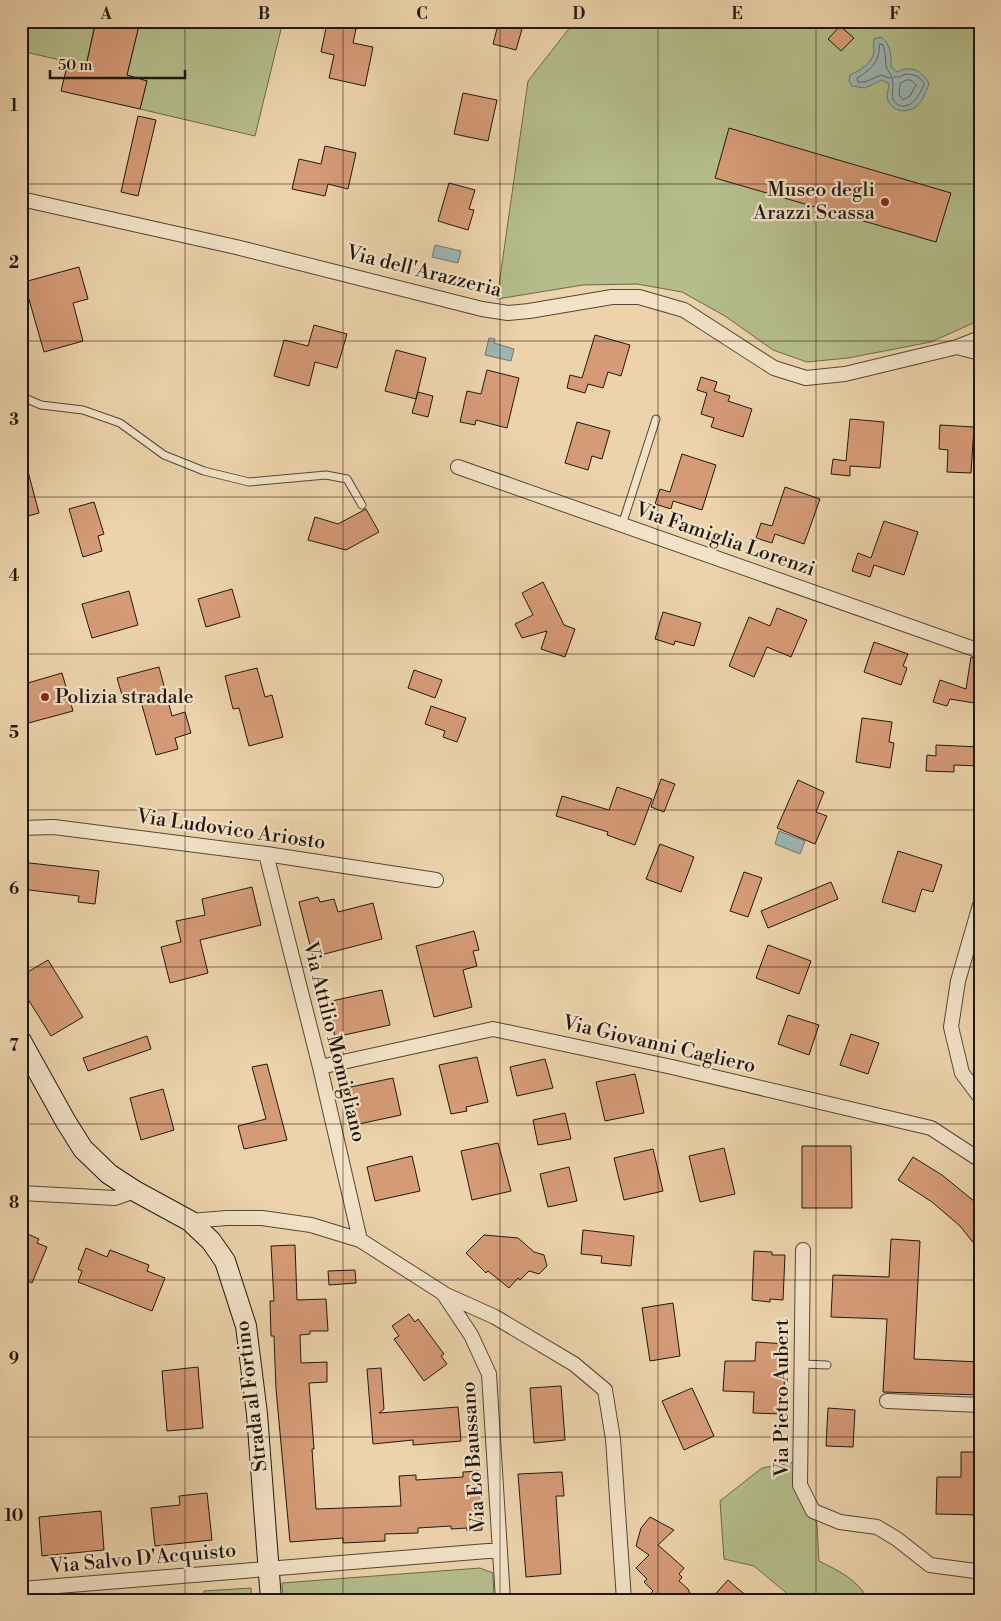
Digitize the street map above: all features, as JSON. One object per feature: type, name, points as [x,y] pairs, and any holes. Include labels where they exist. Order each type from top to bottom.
[{"type":"street","name":"Via dell'Arazzeria","points":[[21,199],[236,247],[482,310],[508,313],[612,297],[639,297],[684,310],[774,368],[806,378],[844,374],[957,347],[980,338]]},
{"type":"street","points":[[957,347],[980,352]]},
{"type":"street","name":"Via Famiglia Lorenzi","points":[[458,467],[980,651]]},
{"type":"street","name":"Via Ludovico Ariosto","points":[[21,828],[54,827],[266,854],[436,880]]},
{"type":"street","name":"Via Attilio Momigliano","points":[[266,854],[320,1067],[360,1240]]},
{"type":"street","points":[[980,905],[958,981],[951,1028],[962,1073],[980,1097]]},
{"type":"street","name":"Via Giovanni Cagliero","points":[[320,1067],[493,1029],[672,1067],[930,1128],[980,1160]]},
{"type":"street","name":"Strada al Fortino","points":[[21,1041],[66,1122],[84,1149],[109,1174],[135,1191],[190,1221],[211,1241],[225,1262],[246,1326],[257,1414],[271,1600]]},
{"type":"street","points":[[21,1193],[115,1198],[135,1191]]},
{"type":"street","name":"Via Eo Baussano","points":[[190,1221],[262,1218],[310,1225],[360,1240],[443,1293],[472,1335],[489,1374],[503,1600]]},
{"type":"street","name":"Via Pietro Aubert","points":[[803,1250],[800,1485],[813,1510],[840,1522],[877,1526],[897,1538],[930,1565],[975,1571],[980,1568]]},
{"type":"street","points":[[443,1293],[503,1322],[574,1364],[605,1390],[612,1439],[624,1600]]},
{"type":"street","points":[[887,1401],[980,1405]]},
{"type":"street","name":"Via Salvo D'Acquisto","points":[[21,1589],[500,1550]]},
{"type":"lane","points":[[27,399],[41,405],[83,410],[120,423],[164,455],[204,471],[249,482],[326,474],[347,479],[362,505]]},
{"type":"lane","points":[[622,525],[656,419]]},
{"type":"lane","points":[[802,1364],[827,1365]]},
{"type":"green space","points":[[42,21],[88,21],[95,23],[86,66],[21,51],[21,30]]},
{"type":"green space","points":[[140,21],[176,21],[204,28],[206,21],[283,21],[255,136],[140,109],[147,81],[127,75]]},
{"type":"green space","points":[[575,21],[980,21],[980,320],[931,342],[848,358],[807,362],[773,350],[725,316],[682,292],[637,284],[583,285],[497,299],[528,81]]},
{"type":"green space","points":[[801,1461],[817,1525],[819,1561],[853,1581],[868,1600],[791,1600],[790,1596],[754,1566],[724,1559],[720,1501],[762,1468]]},
{"type":"green space","points":[[480,1568],[493,1573],[494,1600],[283,1600],[282,1583]]},
{"type":"green space","points":[[251,1588],[252,1600],[204,1600],[204,1591]]},
{"type":"water","points":[[881,37],[889,46],[891,67],[897,72],[907,69],[916,70],[923,75],[929,84],[921,101],[914,108],[904,111],[891,106],[887,96],[889,84],[882,80],[865,88],[852,86],[849,81],[850,75],[861,69],[871,60],[874,52],[874,39]]},
{"type":"water","points":[[435,245],[461,251],[458,263],[432,257]]},
{"type":"water","points":[[489,338],[495,339],[494,343],[514,349],[511,361],[485,355]]},
{"type":"water","points":[[779,831],[805,841],[800,854],[775,844]]},
{"type":"building","points":[[96,21],[140,21],[127,75],[147,81],[140,109],[61,91],[68,62],[86,66]]},
{"type":"building","points":[[499,21],[516,21],[515,28],[522,29],[516,50],[493,44]]},
{"type":"building","points":[[327,23],[356,29],[353,43],[373,47],[365,86],[329,78],[334,55],[321,52]]},
{"type":"building","points":[[840,26],[854,38],[841,51],[828,39]]},
{"type":"building","points":[[463,93],[497,100],[488,141],[454,134]]},
{"type":"building","points":[[138,116],[156,120],[138,196],[121,192]]},
{"type":"building","points":[[729,128],[951,193],[936,242],[715,178]]},
{"type":"building","points":[[325,146],[356,153],[348,189],[328,184],[325,196],[292,189],[299,159],[321,164]]},
{"type":"building","points":[[449,183],[475,190],[469,209],[474,210],[468,230],[438,221]]},
{"type":"building","points":[[79,267],[88,299],[73,303],[83,341],[44,352],[24,282]]},
{"type":"building","points":[[314,325],[347,334],[337,368],[315,362],[309,386],[274,376],[284,340],[308,346]]},
{"type":"building","points":[[595,335],[630,345],[621,376],[608,372],[603,388],[588,384],[585,393],[567,388],[570,375],[582,378]]},
{"type":"building","points":[[396,350],[426,358],[416,399],[385,391]]},
{"type":"building","points":[[487,370],[519,378],[507,428],[476,420],[475,425],[460,422],[467,391],[481,394]]},
{"type":"building","points":[[701,377],[717,382],[714,391],[730,396],[728,401],[752,409],[743,437],[711,427],[714,418],[701,414],[707,393],[697,390]]},
{"type":"building","points":[[418,392],[433,396],[428,417],[412,413]]},
{"type":"building","points":[[850,419],[884,422],[880,468],[850,466],[850,476],[831,474],[833,459],[846,461]]},
{"type":"building","points":[[577,422],[610,431],[602,459],[592,456],[588,470],[565,463]]},
{"type":"building","points":[[940,425],[974,427],[971,473],[947,472],[948,450],[939,449]]},
{"type":"building","points":[[682,454],[716,465],[702,510],[673,501],[671,509],[655,504],[660,489],[670,492]]},
{"type":"building","points":[[21,464],[26,464],[39,513],[21,518]]},
{"type":"building","points":[[785,487],[820,499],[804,544],[775,534],[772,543],[756,538],[761,523],[772,526]]},
{"type":"building","points":[[94,502],[104,534],[98,536],[102,551],[83,557],[69,509]]},
{"type":"building","points":[[366,509],[379,532],[346,550],[308,540],[315,517],[338,524]]},
{"type":"building","points":[[884,521],[918,532],[904,575],[874,565],[870,577],[852,571],[858,553],[871,558]]},
{"type":"building","points":[[543,582],[564,625],[575,629],[565,657],[541,649],[547,631],[522,638],[515,624],[533,615],[522,593]]},
{"type":"building","points":[[232,589],[240,617],[206,627],[198,599]]},
{"type":"building","points":[[129,591],[138,625],[92,638],[82,604]]},
{"type":"building","points":[[777,608],[807,620],[791,657],[767,647],[754,677],[729,666],[749,617],[770,626]]},
{"type":"building","points":[[663,612],[701,623],[694,646],[675,641],[674,645],[655,639]]},
{"type":"building","points":[[874,642],[908,654],[903,666],[907,668],[901,685],[864,672]]},
{"type":"building","points":[[971,657],[980,660],[980,704],[950,699],[947,706],[933,702],[940,680],[966,689]]},
{"type":"building","points":[[159,667],[172,716],[185,712],[191,733],[175,738],[178,749],[156,755],[140,698],[124,702],[117,678]]},
{"type":"building","points":[[257,668],[265,697],[272,695],[283,737],[249,746],[239,708],[233,709],[225,676]]},
{"type":"building","points":[[414,670],[442,680],[435,698],[408,688]]},
{"type":"building","name":"Polizia stradale","points":[[62,673],[73,711],[21,725],[21,685]]},
{"type":"building","points":[[431,706],[466,718],[457,742],[443,737],[445,731],[425,724]]},
{"type":"building","points":[[862,718],[892,722],[889,742],[894,743],[890,768],[856,762]]},
{"type":"building","points":[[936,745],[980,747],[980,766],[954,765],[954,772],[926,771],[927,755],[936,756]]},
{"type":"building","points":[[661,779],[675,784],[664,812],[651,807]]},
{"type":"building","points":[[798,780],[824,792],[816,812],[827,816],[815,844],[777,828]]},
{"type":"building","points":[[617,787],[652,799],[635,845],[607,835],[608,832],[556,816],[562,796],[609,810]]},
{"type":"building","points":[[660,844],[694,857],[681,892],[646,879]]},
{"type":"building","points":[[898,851],[942,865],[933,892],[922,889],[915,912],[882,902]]},
{"type":"building","points":[[21,862],[99,871],[95,904],[78,902],[79,896],[21,889]]},
{"type":"building","points":[[744,872],[762,878],[748,917],[730,911]]},
{"type":"building","points":[[831,882],[838,899],[768,928],[761,911]]},
{"type":"building","points":[[252,887],[261,925],[200,940],[208,973],[170,983],[161,947],[181,942],[176,921],[205,915],[202,899]]},
{"type":"building","points":[[318,897],[320,902],[334,899],[338,912],[373,903],[382,939],[313,957],[299,902]]},
{"type":"building","points":[[474,931],[479,950],[473,951],[477,966],[463,970],[472,1007],[434,1017],[416,946]]},
{"type":"building","points":[[768,945],[811,961],[799,994],[756,978]]},
{"type":"building","points":[[48,960],[83,1017],[51,1036],[21,988],[21,976]]},
{"type":"building","points":[[382,990],[390,1025],[335,1037],[327,1002]]},
{"type":"building","points":[[788,1015],[819,1025],[809,1055],[778,1044]]},
{"type":"building","points":[[851,1034],[879,1043],[868,1074],[840,1065]]},
{"type":"building","points":[[147,1036],[151,1049],[88,1071],[83,1058]]},
{"type":"building","points":[[477,1057],[488,1102],[466,1107],[467,1111],[451,1114],[439,1065]]},
{"type":"building","points":[[545,1059],[553,1088],[517,1096],[510,1067]]},
{"type":"building","points":[[267,1064],[287,1140],[244,1149],[238,1126],[266,1119],[252,1067]]},
{"type":"building","points":[[635,1074],[644,1113],[605,1121],[596,1082]]},
{"type":"building","points":[[393,1078],[401,1115],[354,1125],[346,1088]]},
{"type":"building","points":[[163,1089],[174,1130],[141,1140],[130,1098]]},
{"type":"building","points":[[565,1113],[571,1139],[538,1145],[533,1120]]},
{"type":"building","points":[[498,1143],[511,1191],[472,1200],[461,1151]]},
{"type":"building","points":[[802,1146],[851,1146],[852,1208],[802,1208]]},
{"type":"building","points":[[724,1148],[735,1194],[700,1202],[689,1156]]},
{"type":"building","points":[[653,1149],[663,1191],[624,1200],[614,1158]]},
{"type":"building","points":[[412,1156],[420,1191],[375,1201],[367,1167]]},
{"type":"building","points":[[913,1157],[942,1175],[980,1206],[980,1251],[960,1226],[932,1202],[898,1180]]},
{"type":"building","points":[[569,1167],[577,1201],[548,1207],[540,1174]]},
{"type":"building","points":[[583,1230],[634,1236],[631,1266],[601,1263],[602,1256],[581,1254]]},
{"type":"building","points":[[21,1231],[39,1239],[37,1243],[47,1247],[32,1283],[21,1278]]},
{"type":"building","points":[[484,1235],[518,1238],[534,1252],[544,1255],[547,1266],[539,1274],[529,1271],[520,1280],[518,1278],[509,1288],[488,1271],[486,1273],[466,1253]]},
{"type":"building","points":[[891,1239],[920,1241],[914,1359],[980,1362],[980,1395],[883,1392],[887,1319],[831,1317],[833,1275],[889,1277]]},
{"type":"building","points":[[295,1245],[297,1300],[326,1299],[328,1331],[310,1331],[310,1334],[300,1335],[301,1363],[327,1362],[327,1382],[309,1383],[316,1509],[401,1506],[399,1476],[416,1475],[416,1480],[463,1477],[463,1472],[479,1471],[482,1530],[467,1531],[467,1528],[451,1529],[451,1526],[418,1528],[418,1533],[385,1534],[385,1541],[343,1543],[343,1538],[290,1542],[276,1389],[274,1336],[271,1336],[270,1301],[274,1301],[271,1246]]},
{"type":"building","points":[[86,1248],[107,1257],[110,1250],[149,1265],[147,1271],[165,1278],[152,1311],[78,1282],[82,1271],[78,1269]]},
{"type":"building","points":[[754,1251],[772,1252],[772,1255],[785,1255],[783,1300],[770,1299],[770,1302],[752,1300]]},
{"type":"building","points":[[355,1270],[356,1283],[329,1285],[328,1271]]},
{"type":"building","points":[[673,1303],[680,1356],[650,1361],[642,1308]]},
{"type":"building","points":[[409,1314],[415,1322],[418,1319],[444,1354],[441,1356],[447,1364],[424,1381],[394,1339],[399,1336],[392,1326]]},
{"type":"building","points":[[756,1342],[786,1344],[783,1414],[753,1413],[754,1392],[723,1391],[725,1361],[755,1361]]},
{"type":"building","points":[[198,1367],[203,1428],[167,1431],[162,1371]]},
{"type":"building","points":[[381,1368],[384,1409],[379,1413],[458,1407],[461,1441],[413,1445],[413,1440],[373,1444],[367,1369]]},
{"type":"building","points":[[561,1386],[565,1440],[534,1443],[530,1388]]},
{"type":"building","points":[[692,1388],[714,1436],[684,1450],[662,1401]]},
{"type":"building","points":[[828,1408],[855,1410],[853,1447],[826,1446]]},
{"type":"building","points":[[961,1452],[980,1452],[980,1515],[936,1514],[937,1477],[961,1477]]},
{"type":"building","points":[[562,1472],[564,1496],[556,1496],[561,1574],[526,1577],[518,1474]]},
{"type":"building","points":[[207,1493],[212,1540],[155,1546],[151,1508],[180,1505],[179,1496]]},
{"type":"building","points":[[101,1511],[104,1550],[42,1556],[39,1517]]},
{"type":"building","points":[[650,1517],[674,1530],[658,1545],[684,1568],[679,1574],[682,1577],[679,1581],[688,1589],[693,1600],[658,1600],[651,1593],[653,1591],[644,1582],[647,1579],[636,1568],[649,1555],[636,1546],[641,1528]]},
{"type":"building","points":[[728,1580],[737,1588],[752,1600],[710,1600]]},
{"type":"place","name":"Museo degli Arazzi Scassa","points":[[885,202]]},
{"type":"place","name":"Polizia stradale","points":[[45,697]]}]
